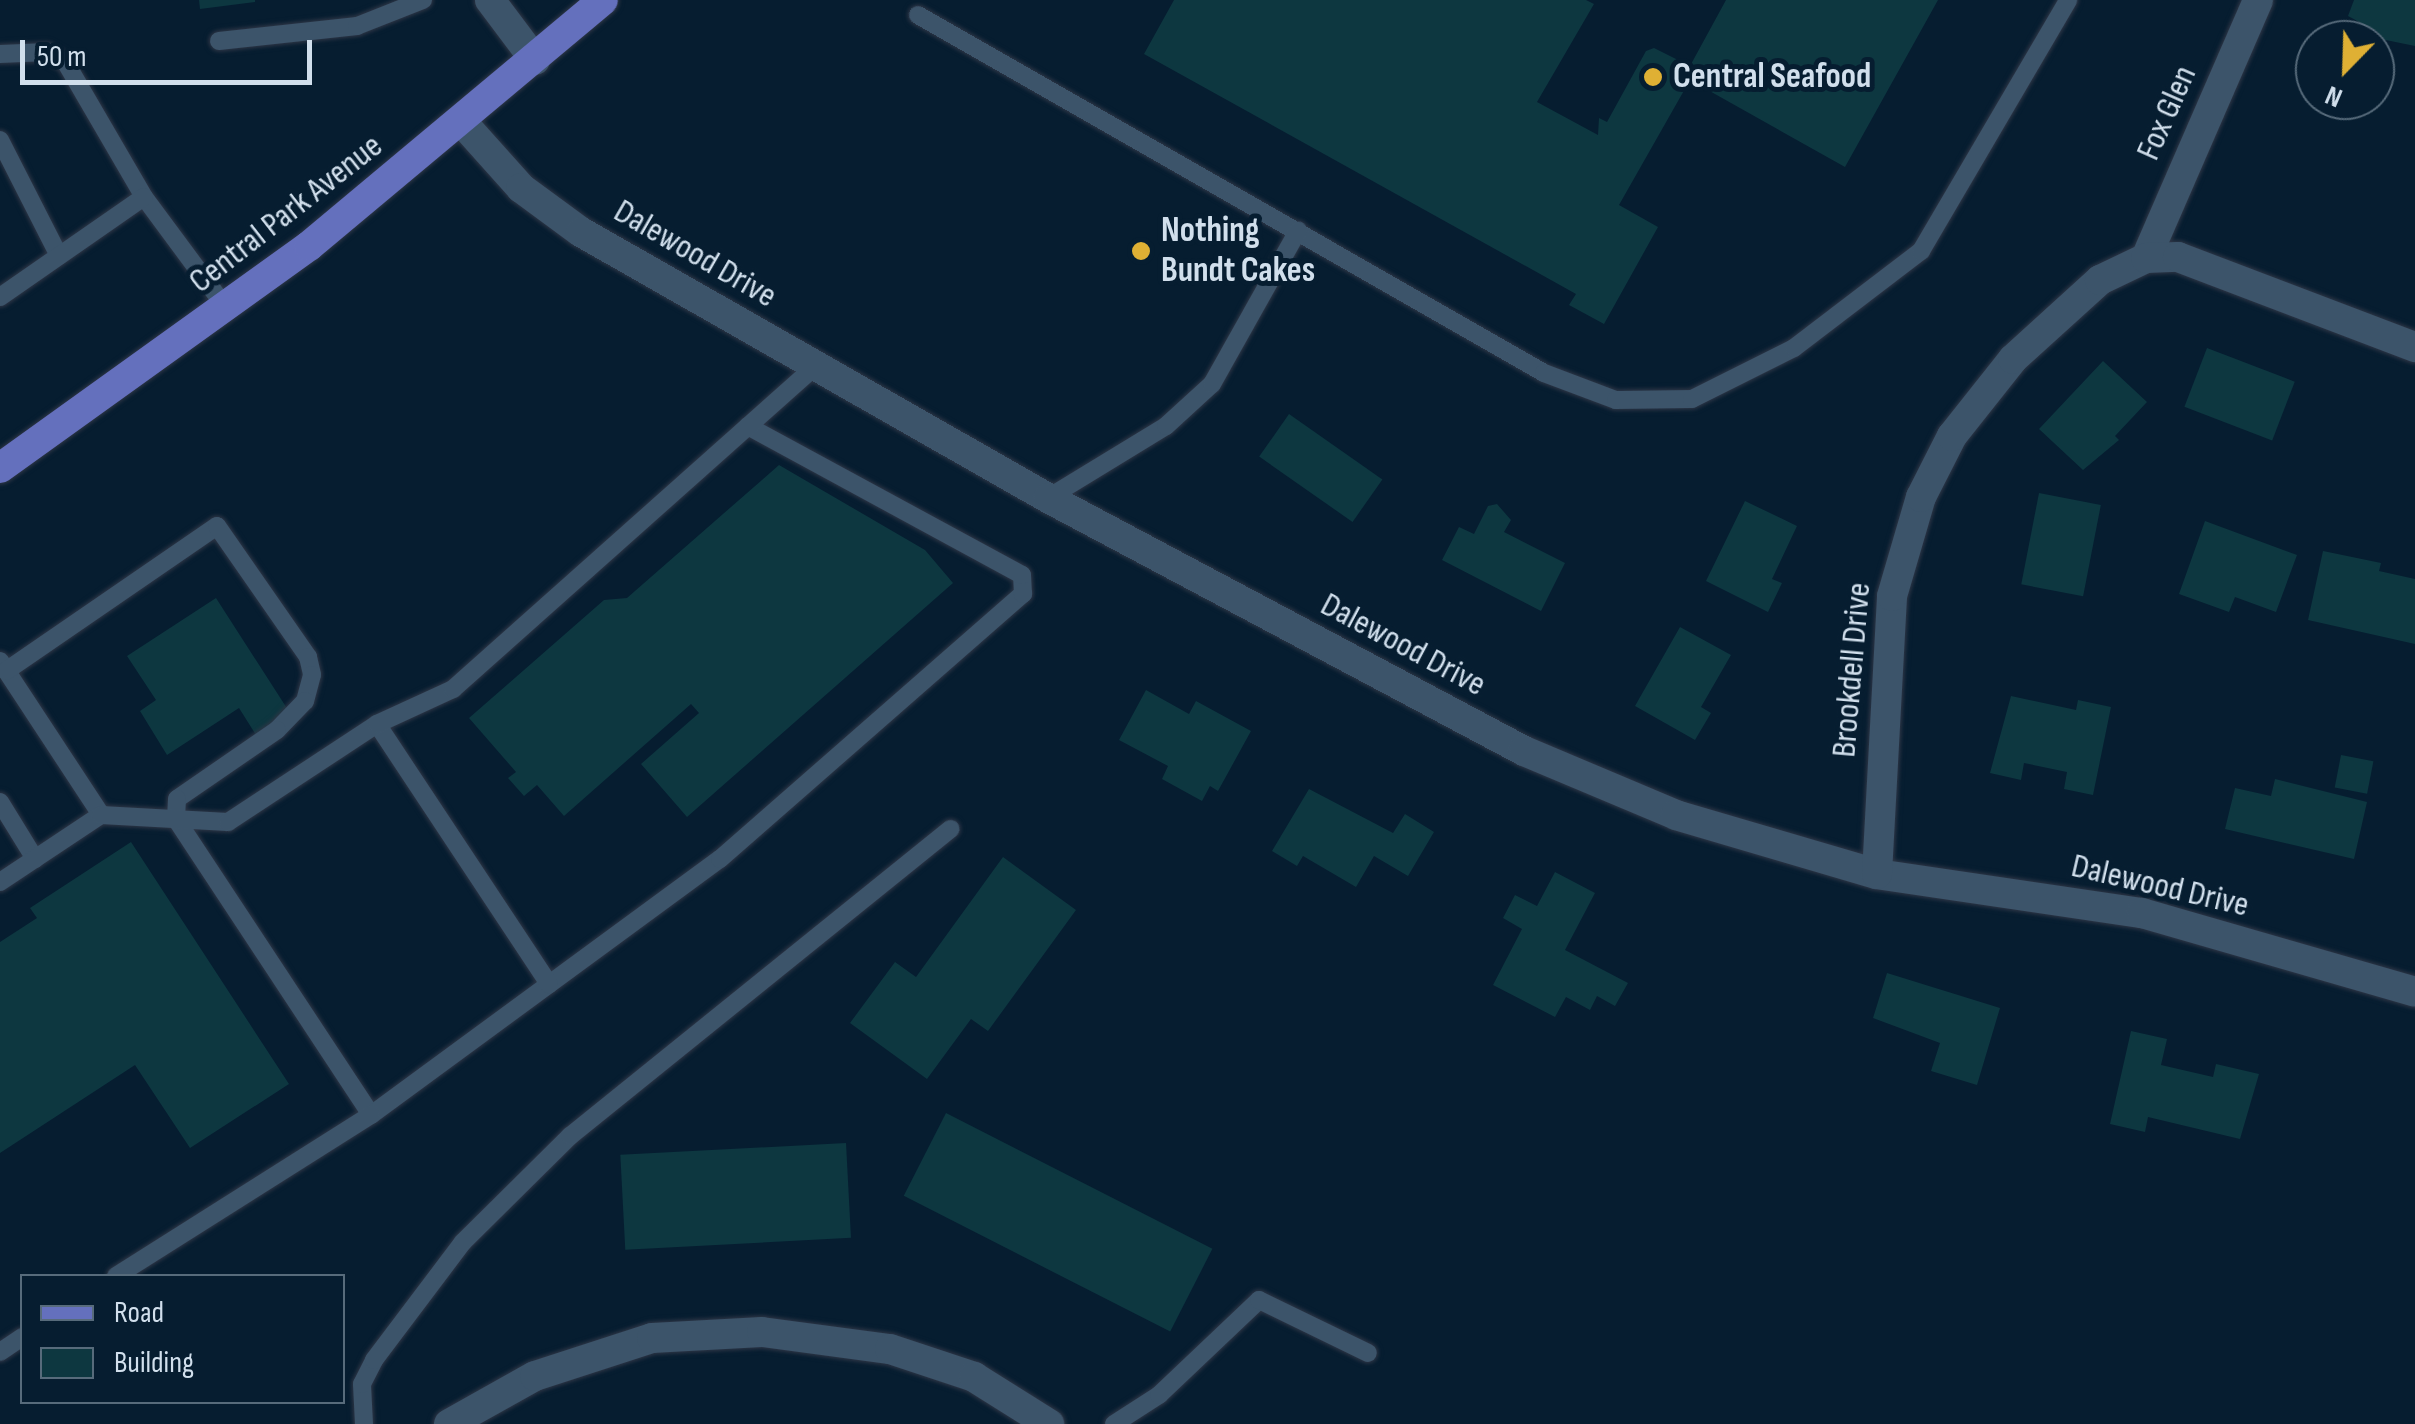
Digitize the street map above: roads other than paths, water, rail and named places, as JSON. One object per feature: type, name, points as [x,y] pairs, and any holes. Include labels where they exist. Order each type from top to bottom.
[{"type":"main road","name":"Central Park Avenue","points":[[0,468],[226,308],[462,122],[603,0]]},
{"type":"street","points":[[490,0],[535,60]]},
{"type":"street","name":"Fox Glen","points":[[2146,258],[2258,0]]},
{"type":"street","name":"Dalewood Drive","points":[[462,122],[501,168],[552,212],[1048,498],[1524,751],[1676,815],[1877,874],[2142,913],[2415,992]]},
{"type":"street","points":[[2146,258],[2178,257],[2406,337]]},
{"type":"street","name":"Brookdell Drive","points":[[1877,874],[1892,596],[1921,496],[1952,436],[2013,359],[2100,280],[2146,258]]},
{"type":"street","points":[[449,1424],[535,1376],[652,1338],[762,1332],[890,1349],[974,1377],[1049,1424]]},
{"type":"lane","points":[[219,41],[357,26],[422,0]]},
{"type":"lane","points":[[918,15],[1544,372],[1616,400],[1692,399],[1794,348],[1921,252],[2068,0]]},
{"type":"lane","points":[[0,54],[46,52],[66,63],[144,197],[226,308]]},
{"type":"lane","points":[[0,140],[59,256]]},
{"type":"lane","points":[[0,296],[144,197]]},
{"type":"lane","points":[[1048,498],[1166,426],[1212,384],[1298,232]]},
{"type":"lane","points":[[0,882],[102,814],[228,822],[377,724],[453,689],[816,366]]},
{"type":"lane","points":[[119,1274],[371,1115],[720,858],[1023,594],[1022,575],[748,426]]},
{"type":"lane","points":[[102,814],[3,666],[218,526],[308,657],[312,675],[305,701],[277,730],[178,799],[176,819],[371,1115]]},
{"type":"lane","points":[[377,724],[549,984]]},
{"type":"lane","points":[[0,802],[35,859]]},
{"type":"lane","points":[[364,1424],[362,1384],[374,1360],[463,1242],[570,1136],[950,829]]},
{"type":"lane","points":[[1114,1424],[1159,1395],[1258,1300],[1368,1353]]},
{"type":"place","name":"Central Seafood","points":[[1653,77]]},
{"type":"place","name":"Nothing Bundt Cakes","points":[[1141,251]]}]
